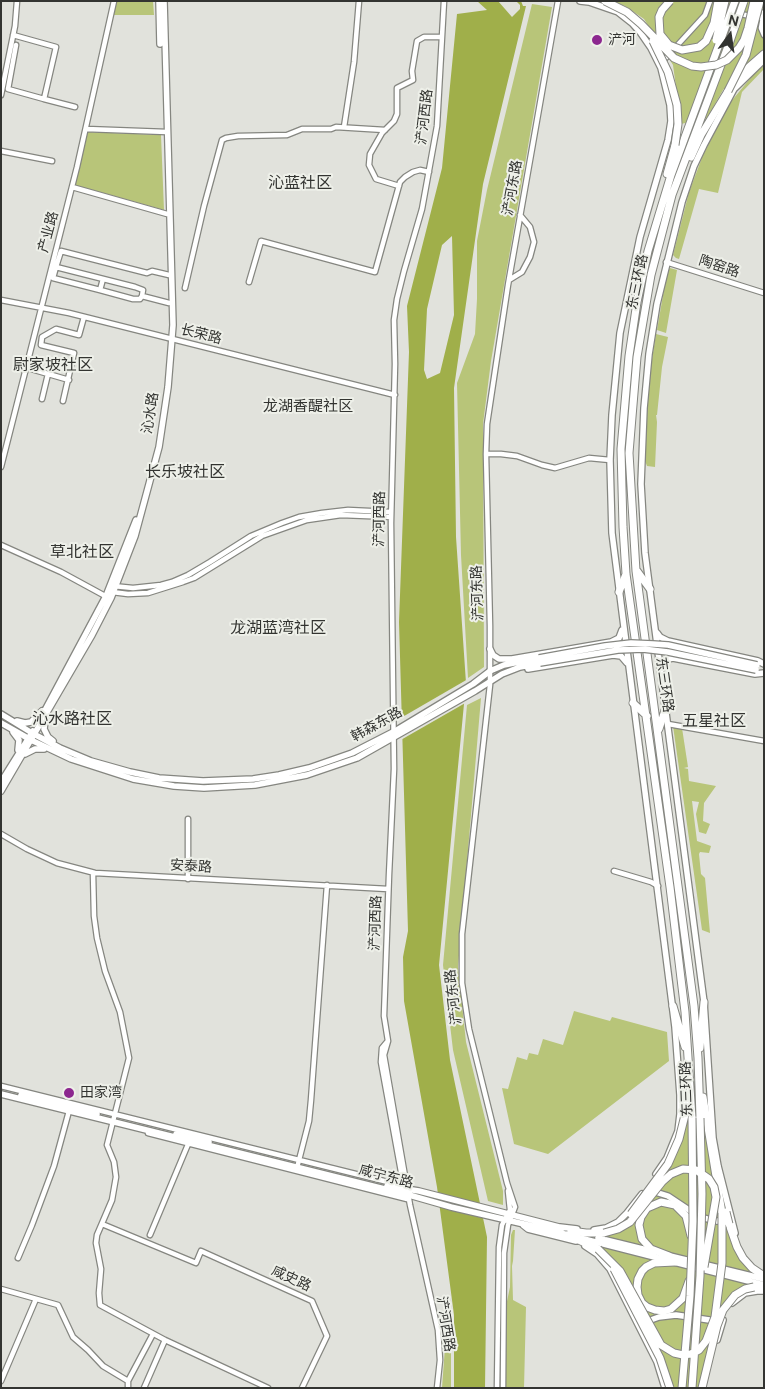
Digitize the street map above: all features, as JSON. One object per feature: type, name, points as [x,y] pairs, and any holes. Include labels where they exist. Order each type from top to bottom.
[{"type":"highway","points":[[605,1],[628,12],[674,58],[692,66],[708,66],[727,60],[739,48],[748,28],[753,1]]},
{"type":"highway","points":[[670,1],[659,17],[660,34],[669,45],[682,50],[699,47],[706,41],[710,33],[718,1]]},
{"type":"highway","points":[[719,40],[725,1]]},
{"type":"highway","points":[[719,40],[735,1]]},
{"type":"highway","points":[[743,1],[764,4]]},
{"type":"highway","name":"东三环路","points":[[692,1388],[699,1297],[702,1194],[699,1072],[693,997],[636,571],[629,452],[634,388],[648,294],[661,235],[672,195],[730,41],[743,1]]},
{"type":"highway","points":[[672,195],[681,180],[701,135],[728,91],[746,55],[760,1]]},
{"type":"highway","points":[[641,24],[662,57],[674,91],[678,124],[675,145],[649,234],[648,251]]},
{"type":"highway","name":"东三环路","points":[[682,1388],[692,1271],[693,1167],[688,1117],[690,1072],[680,966],[626,574],[621,476],[623,420],[632,332],[648,251],[666,190],[688,130],[692,110],[719,40]]},
{"type":"highway","points":[[728,91],[748,68],[764,54]]},
{"type":"highway","points":[[636,571],[650,589]]},
{"type":"highway","points":[[619,592],[626,574]]},
{"type":"highway","points":[[633,704],[646,716]]},
{"type":"highway","points":[[658,732],[666,708]]},
{"type":"highway","points":[[698,1058],[704,1002]]},
{"type":"highway","points":[[672,1006],[688,1055]]},
{"type":"highway","points":[[570,1235],[593,1246],[612,1261],[620,1271],[661,1345],[676,1354],[691,1354],[699,1350],[706,1341],[714,1318],[722,1263],[724,1212],[699,1072]]},
{"type":"highway","points":[[602,1233],[618,1227],[628,1218],[662,1173],[688,1117]]},
{"type":"highway","points":[[570,1235],[615,1231],[627,1224],[639,1213],[663,1181],[673,1172],[689,1169],[704,1174],[714,1187],[716,1200],[699,1297]]},
{"type":"highway","points":[[670,1256],[650,1247],[643,1241],[640,1234],[640,1220],[645,1210],[656,1203],[668,1202],[680,1207],[686,1216],[692,1246]]},
{"type":"highway","points":[[724,1212],[730,1222],[737,1247],[743,1258],[764,1278]]},
{"type":"highway","points":[[593,1246],[612,1266],[660,1358],[670,1388]]},
{"type":"highway","points":[[675,1262],[658,1263],[650,1265],[643,1270],[638,1277],[636,1287],[642,1303],[654,1310],[668,1310],[679,1304],[685,1294],[692,1271]]},
{"type":"highway","points":[[704,1388],[717,1326],[723,1310],[735,1295],[745,1289],[764,1286]]},
{"type":"main road","name":"沁水路","points":[[1,792],[31,736],[92,635],[135,536],[155,462],[166,403],[171,339],[172,292],[159,1]]},
{"type":"main road","name":"沁水路","points":[[164,1],[171,339]]},
{"type":"main road","points":[[560,1227],[590,1230],[608,1227],[623,1218],[667,1158],[679,1124],[680,1095],[658,886],[612,533],[610,460],[612,415],[620,333],[632,269],[668,140],[671,122],[670,105],[658,64],[651,48],[632,22],[618,12],[589,2],[580,1]]},
{"type":"main road","points":[[753,1],[764,4]]},
{"type":"main road","points":[[764,60],[734,89],[694,166],[682,202],[666,262],[650,346],[642,427],[641,484],[642,515],[650,589],[704,1002],[713,1138],[730,1222],[743,1253],[764,1272]]},
{"type":"main road","points":[[490,650],[499,659],[512,659],[617,640],[621,636],[623,620]]},
{"type":"main road","points":[[656,630],[660,637],[668,641],[758,660],[760,666]]},
{"type":"main road","name":"韩森东路","points":[[1,723],[62,752],[144,776],[203,782],[222,781],[279,775],[309,768],[352,753],[396,734],[490,683],[502,674],[540,661],[604,646],[631,643],[668,646],[760,666],[764,673]]},
{"type":"main road","points":[[490,683],[508,674],[613,655],[620,655],[625,658],[629,670]]},
{"type":"main road","points":[[661,670],[665,662],[673,658],[755,674],[764,673]]},
{"type":"main road","name":"韩森东路","points":[[396,734],[400,727],[473,684],[490,671],[521,661],[540,661]]},
{"type":"main road","points":[[8,718],[29,723],[49,706]]},
{"type":"main road","points":[[49,706],[44,730],[62,752]]},
{"type":"main road","name":"韩森东路","points":[[1,714],[31,736]]},
{"type":"main road","points":[[1,723],[15,734],[19,740],[16,762]]},
{"type":"main road","points":[[16,762],[27,752],[35,749],[62,752]]},
{"type":"main road","name":"沁水路","points":[[1,782],[16,762]]},
{"type":"main road","name":"咸宁东路","points":[[1,1090],[189,1142],[406,1192],[419,1191],[499,1211],[520,1223],[764,1278]]},
{"type":"main road","name":"咸宁东路","points":[[1,1095],[68,1112],[113,1120],[299,1162],[406,1192],[417,1199],[497,1218],[509,1217],[560,1227],[570,1235],[764,1286]]},
{"type":"main road","points":[[645,1190],[666,1194],[700,1217],[720,1222],[730,1222]]},
{"type":"main road","points":[[570,1235],[606,1263],[658,1365],[665,1388]]},
{"type":"main road","points":[[593,1246],[614,1247]]},
{"type":"main road","points":[[704,1388],[727,1308],[737,1298],[750,1292],[764,1291]]},
{"type":"main road","points":[[638,1325],[655,1318],[676,1315],[694,1316],[722,1322]]},
{"type":"street","points":[[2,92],[13,35],[17,1]]},
{"type":"street","name":"产业路","points":[[1,467],[72,187],[114,1]]},
{"type":"street","points":[[344,126],[354,62],[359,1]]},
{"type":"street","name":"浐河西路","points":[[437,1388],[440,1360],[438,1330],[406,1192],[384,1055],[388,1041],[384,1016],[396,734],[392,641],[391,514],[395,310],[406,261],[420,218],[438,118],[444,1]]},
{"type":"street","name":"浐河东路","points":[[497,1388],[499,1246],[501,1228],[515,1207],[507,1183],[469,1029],[461,967],[463,921],[490,683],[487,424],[508,280],[558,1]]},
{"type":"street","points":[[658,64],[664,62],[705,15],[710,1]]},
{"type":"street","points":[[708,9],[762,18]]},
{"type":"street","points":[[764,12],[761,28],[764,36]]},
{"type":"street","points":[[13,35],[56,47],[44,99]]},
{"type":"street","points":[[399,186],[376,179],[369,165],[370,154],[397,114],[397,88],[413,80],[412,70],[416,41],[424,37],[442,37]]},
{"type":"street","points":[[16,45],[8,89],[75,107]]},
{"type":"street","points":[[186,288],[204,206],[222,140],[238,136],[287,135],[302,129],[331,129],[344,126],[385,130]]},
{"type":"street","points":[[86,129],[166,132]]},
{"type":"street","points":[[1,151],[52,161]]},
{"type":"street","points":[[249,282],[261,241],[375,272],[399,186],[403,178],[420,170],[429,172]]},
{"type":"street","points":[[72,187],[167,214]]},
{"type":"street","points":[[508,280],[522,272],[530,258],[534,242],[530,226],[520,215]]},
{"type":"street","points":[[56,267],[143,290],[140,299],[133,299],[53,278],[56,267],[61,251],[147,273],[152,271],[169,275]]},
{"type":"street","name":"陶窑路","points":[[666,262],[764,293]]},
{"type":"street","points":[[100,290],[103,279]]},
{"type":"street","points":[[142,296],[169,303]]},
{"type":"street","name":"长荣路","points":[[1,300],[84,317],[394,395]]},
{"type":"street","points":[[63,401],[74,354],[41,345],[42,338],[56,328],[79,335],[84,317]]},
{"type":"street","points":[[31,370],[69,380]]},
{"type":"street","points":[[42,399],[48,374]]},
{"type":"street","points":[[486,454],[517,456],[555,468],[589,458],[610,460]]},
{"type":"street","points":[[1,545],[110,592],[148,593],[184,582],[262,536],[292,524],[341,515],[391,514]]},
{"type":"street","points":[[512,659],[521,661],[528,656]]},
{"type":"street","points":[[668,724],[764,741]]},
{"type":"street","points":[[188,819],[188,879]]},
{"type":"street","name":"安泰路","points":[[1,834],[28,850],[57,863],[93,872],[188,879],[388,889]]},
{"type":"street","points":[[614,871],[651,882],[658,886]]},
{"type":"street","points":[[93,872],[97,938],[120,1012],[129,1058],[107,1145],[116,1170],[115,1189],[112,1200],[97,1235],[96,1243],[101,1269],[100,1305],[165,1340],[268,1388]]},
{"type":"street","points":[[299,1162],[312,1100],[327,885]]},
{"type":"street","points":[[1,1086],[113,1120]]},
{"type":"street","points":[[18,1258],[54,1166],[68,1112]]},
{"type":"street","points":[[150,1235],[189,1142]]},
{"type":"street","name":"浐河东路","points":[[503,1388],[504,1259],[509,1217]]},
{"type":"street","name":"咸史路","points":[[102,1224],[196,1263],[201,1251],[312,1301],[327,1336],[302,1388]]},
{"type":"street","points":[[1,1289],[58,1305],[73,1337],[103,1366],[128,1381]]},
{"type":"street","points":[[1,1380],[36,1298]]},
{"type":"street","points":[[128,1388],[128,1381],[153,1334]]},
{"type":"street","points":[[144,1388],[165,1340]]},
{"type":"shaded area","points":[[113,1],[153,1],[154,15],[111,15]]},
{"type":"shaded area","points":[[477,1],[498,1],[512,17],[520,9],[520,5],[516,1],[521,1],[523,6],[526,6],[483,184],[454,388],[456,537],[466,683],[439,965],[450,1060],[487,1237],[485,1388],[454,1388],[454,1315],[437,1187],[404,1001],[403,957],[408,931],[399,622],[409,352],[407,306],[442,168],[457,14],[487,10]],"holes":[[[452,236],[454,315],[440,373],[427,379],[424,370],[427,309],[442,245]]]},
{"type":"shaded area","points":[[612,1],[764,1],[764,50],[753,58],[723,90],[707,118],[681,124],[673,65],[644,19],[625,6]]},
{"type":"shaded area","points":[[532,4],[552,7],[491,361],[483,424],[484,667],[468,678],[461,555],[457,383],[475,334],[477,241],[487,190]]},
{"type":"shaded area","points":[[764,65],[764,69],[742,92],[718,193],[699,189],[679,259],[676,258],[673,255],[689,192],[703,155],[729,104],[753,75]]},
{"type":"shaded area","points":[[87,132],[161,135],[164,210],[75,185]]},
{"type":"shaded area","points":[[670,268],[677,270],[666,333],[657,330],[667,272]]},
{"type":"shaded area","points":[[656,334],[668,337],[656,415],[655,467],[647,466],[644,458],[649,378]]},
{"type":"shaded area","points":[[481,698],[458,967],[466,1042],[503,1191],[503,1205],[488,1201],[453,1050],[443,965],[467,705]]},
{"type":"shaded area","points":[[673,726],[682,728],[688,767],[684,768],[688,769],[689,781],[716,786],[704,803],[703,821],[710,824],[706,834],[699,832],[696,814],[699,802],[692,801],[697,841],[711,846],[709,853],[700,852],[699,854],[701,874],[705,878],[710,933],[702,930]]},
{"type":"shaded area","points":[[574,1011],[610,1021],[612,1017],[667,1032],[669,1061],[548,1154],[514,1144],[502,1088],[508,1089],[517,1057],[527,1060],[529,1053],[538,1055],[543,1039],[563,1045]]},
{"type":"shaded area","points":[[688,1115],[704,1115],[706,1135],[732,1237],[757,1275],[755,1285],[730,1297],[701,1388],[672,1388],[624,1273],[614,1259],[597,1245],[600,1237],[617,1233],[663,1178],[670,1167]]},
{"type":"shaded area","points":[[513,1230],[515,1230],[512,1266],[513,1300],[526,1307],[524,1388],[504,1388],[506,1306],[510,1287],[511,1235]]},
{"type":"shaded area","points":[[451,1311],[451,1388],[442,1388],[445,1347],[441,1312]]},
{"type":"pier","points":[[468,679],[467,702],[399,741],[399,719]]},
{"type":"place","name":"浐河","points":[[597,40]]},
{"type":"place","name":"田家湾","points":[[69,1093]]},
{"type":"district","name":"沁蓝社区","points":[[300,184]]},
{"type":"district","name":"尉家坡社区","points":[[53,366]]},
{"type":"district","name":"龙湖香醍社区","points":[[308,407]]},
{"type":"district","name":"长乐坡社区","points":[[185,473]]},
{"type":"district","name":"草北社区","points":[[82,553]]},
{"type":"district","name":"龙湖蓝湾社区","points":[[278,629]]},
{"type":"district","name":"沁水路社区","points":[[72,720]]},
{"type":"district","name":"五星社区","points":[[714,722]]}]
